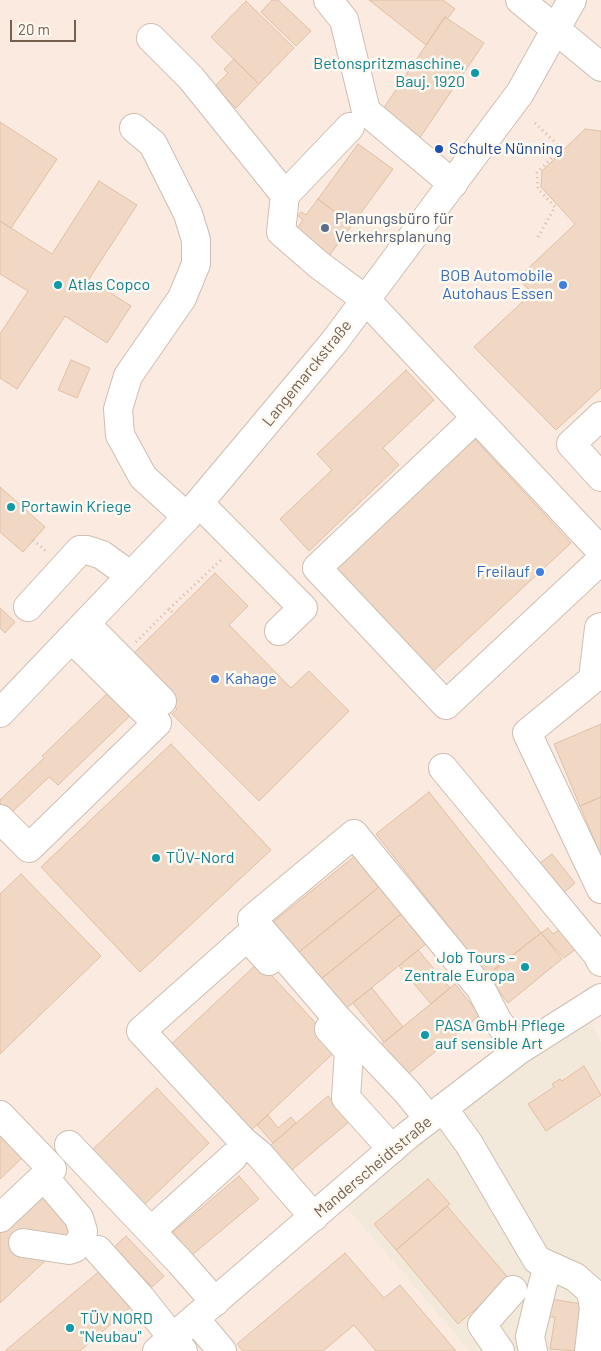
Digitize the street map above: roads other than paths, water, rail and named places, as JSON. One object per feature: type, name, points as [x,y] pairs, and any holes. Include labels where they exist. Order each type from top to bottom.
[{"type":"street","points":[[328,0],[344,20],[366,111],[453,184]]},
{"type":"street","points":[[520,0],[601,67]]},
{"type":"street","name":"Langemarckstraße","points":[[0,713],[193,510],[366,300],[520,93],[572,0]]},
{"type":"street","points":[[151,38],[191,78],[285,195]]},
{"type":"street","points":[[350,127],[285,195],[281,232],[319,265],[366,300],[601,551]]},
{"type":"street","points":[[134,128],[153,144],[188,214],[196,240],[196,264],[182,298],[128,376],[118,408],[120,434],[143,477],[193,510],[239,544],[303,608],[279,631]]},
{"type":"street","points":[[601,416],[571,444],[601,476]]},
{"type":"street","points":[[476,418],[317,568],[446,705],[601,560]]},
{"type":"street","points":[[28,607],[80,550],[87,550],[102,555],[131,576]]},
{"type":"street","points":[[601,627],[599,628],[593,679],[527,733],[601,889]]},
{"type":"street","points":[[79,632],[162,701]]},
{"type":"street","points":[[0,819],[29,848],[157,723],[79,632]]},
{"type":"street","points":[[443,768],[597,954],[601,962]]},
{"type":"street","points":[[519,1050],[497,1020],[481,989],[354,834],[252,919],[336,1017],[407,1092],[436,1114],[469,1144],[537,1260],[575,1277],[591,1291],[594,1315],[589,1351]]},
{"type":"street","points":[[314,1217],[259,1154],[242,1141],[142,1031],[247,936],[349,1051],[346,1098],[392,1149]]},
{"type":"street","name":"Manderscheidtstraße","points":[[171,1347],[205,1310],[392,1149],[519,1050],[601,998]]},
{"type":"street","points":[[0,1115],[52,1169],[49,1183],[0,1218]]},
{"type":"street","points":[[69,1145],[151,1231],[205,1310],[222,1351]]},
{"type":"street","points":[[151,1231],[233,1157]]},
{"type":"street","points":[[23,1243],[56,1250],[74,1248],[79,1244],[83,1231],[79,1218],[49,1183]]},
{"type":"street","points":[[98,1250],[141,1298],[171,1347]]},
{"type":"street","points":[[528,1350],[543,1283],[549,1266]]},
{"type":"street","points":[[500,1351],[482,1326],[513,1290]]},
{"type":"place","name":"Betonspritzmaschine, Bauj. 1920","points":[[475,73]]},
{"type":"place","name":"Schulte Nünning","points":[[439,149]]},
{"type":"place","name":"Planungsbüro für Verkehrsplanung","points":[[325,228]]},
{"type":"place","name":"Atlas Copco","points":[[58,285]]},
{"type":"place","name":"BOB Automobile Autohaus Essen","points":[[563,285]]},
{"type":"place","name":"Portawin Kriege","points":[[11,507]]},
{"type":"place","name":"Freilauf","points":[[540,572]]},
{"type":"place","name":"Kahage","points":[[215,679]]},
{"type":"place","name":"TÜV-Nord","points":[[156,858]]},
{"type":"place","name":"Job Tours - Zentrale Europa","points":[[525,967]]},
{"type":"place","name":"PASA GmbH Pflege auf sensible Art","points":[[425,1035]]},
{"type":"place","name":"TÜV NORD \"Neubau\"","points":[[70,1328]]}]
